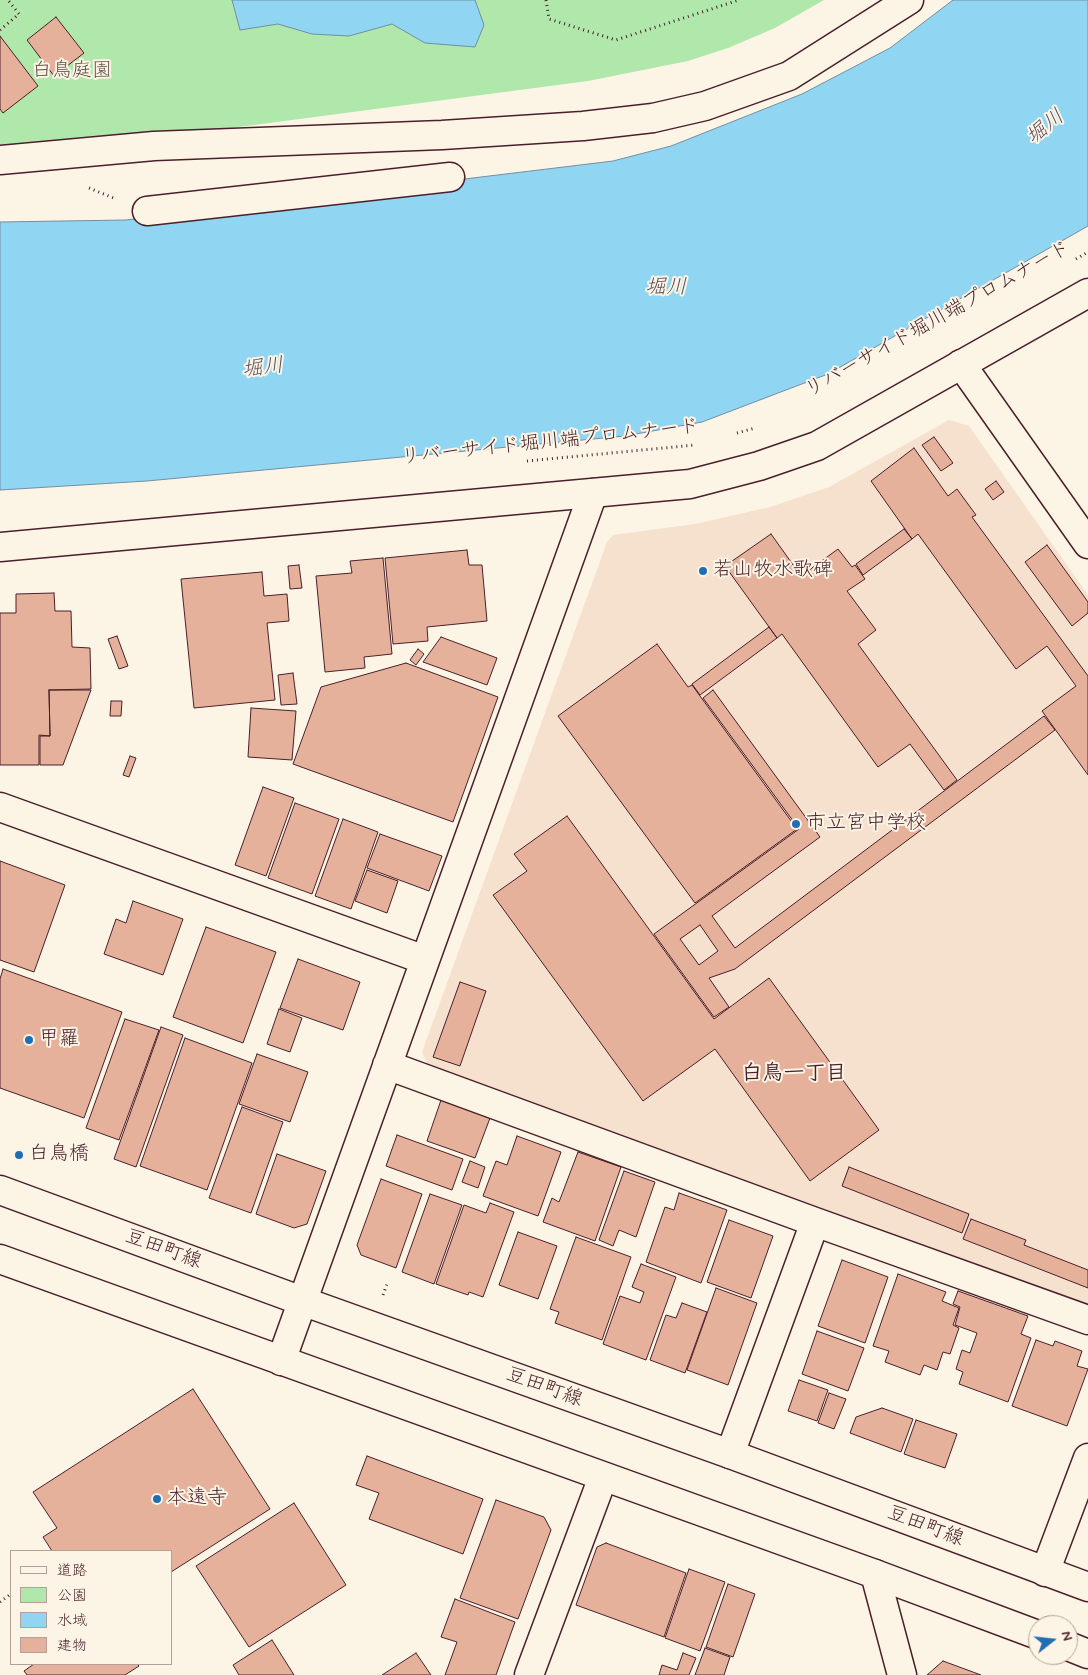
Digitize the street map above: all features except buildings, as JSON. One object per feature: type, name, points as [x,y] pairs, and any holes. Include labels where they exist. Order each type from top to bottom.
[{"type":"street","points":[[0,160],[154,146],[442,135],[583,126],[653,118],[704,106],[788,76],[909,0]]},
{"type":"street","points":[[146,211],[450,177]]},
{"type":"street","points":[[0,547],[690,484],[759,466],[817,446],[1088,293]]},
{"type":"street","points":[[961,364],[1088,544]]},
{"type":"street","points":[[281,1361],[593,493]]},
{"type":"street","points":[[0,806],[425,960]]},
{"type":"street","points":[[387,1065],[1088,1320]]},
{"type":"street","name":"豆田町線","points":[[0,1190],[302,1302],[730,1454],[1088,1587]]},
{"type":"street","points":[[730,1454],[815,1222]]},
{"type":"street","points":[[2,1262],[875,1574],[1028,1631]]},
{"type":"street","points":[[1045,1572],[1088,1458]]},
{"type":"street","points":[[529,1675],[603,1477]]},
{"type":"street","points":[[875,1574],[902,1675]]},
{"type":"path","points":[[0,30],[19,14],[8,0]]},
{"type":"path","points":[[546,0],[549,18],[616,40],[739,0]]},
{"type":"path","name":"リバーサイド堀川端プロムナード","points":[[1072,261],[1088,252]]},
{"type":"path","points":[[732,434],[759,427]]},
{"type":"path","name":"リバーサイド堀川端プロムナード","points":[[521,462],[697,444]]},
{"type":"shaded area","name":"市立宮中学校","points":[[949,420],[969,426],[1088,595],[1088,1308],[429,1068],[422,1052],[607,542],[613,535],[695,524],[770,507],[829,487]]},
{"type":"green space","name":"白鳥庭園","points":[[0,0],[824,0],[775,28],[728,48],[688,61],[588,81],[125,142],[0,146]]},
{"type":"water","points":[[232,0],[475,0],[484,25],[475,47],[425,43],[392,24],[349,36],[312,34],[278,24],[240,30]]},
{"type":"water","name":"堀川","points":[[953,0],[1088,0],[1088,226],[828,374],[702,422],[625,436],[147,481],[0,490],[0,222],[126,220],[613,161],[671,146],[802,94],[890,48]]},
{"type":"place","name":"若山牧水歌碑","points":[[703,571]]},
{"type":"place","name":"市立宮中学校","points":[[796,824]]},
{"type":"place","name":"甲羅","points":[[29,1040]]},
{"type":"place","name":"白鳥橋","points":[[19,1155]]},
{"type":"place","name":"本遠寺","points":[[157,1499]]},
{"type":"district","name":"白鳥一丁目","points":[[794,1075]]}]
